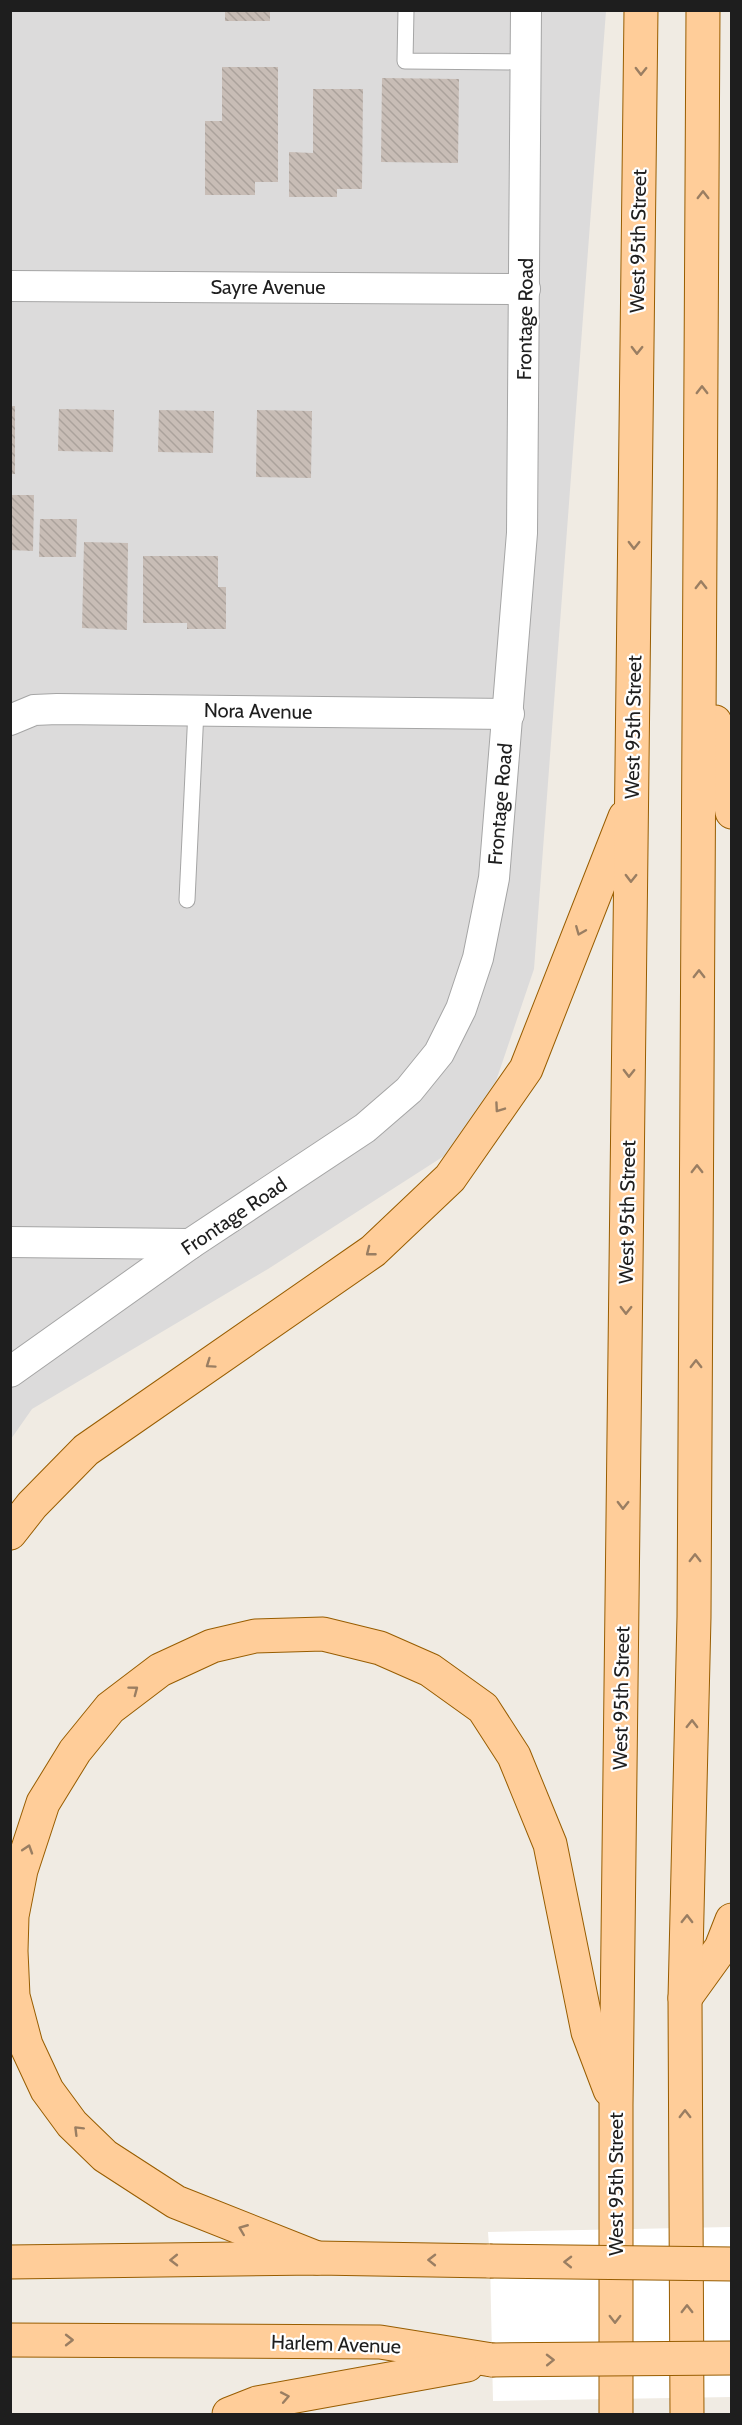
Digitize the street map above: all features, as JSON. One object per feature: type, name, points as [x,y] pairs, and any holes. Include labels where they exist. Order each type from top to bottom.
[{"type":"main road","name":"West 95th Street","points":[[614,2407],[641,10]]},
{"type":"main road","points":[[688,2413],[685,1998],[694,1617],[703,10]]},
{"type":"main road","points":[[701,644],[732,812]]},
{"type":"main road","points":[[10,1533],[32,1505],[86,1450],[373,1251],[450,1178],[526,1069],[632,799]]},
{"type":"main road","points":[[317,2258],[176,2202],[105,2156],[72,2124],[47,2090],[26,2045],[14,1996],[11,1951],[12,1916],[21,1870],[43,1803],[75,1751],[110,1708],[160,1670],[212,1646],[255,1636],[323,1634],[380,1648],[430,1670],[483,1708],[514,1756],[550,1844],[588,2032],[616,2106]]},
{"type":"main road","points":[[685,1998],[722,1948],[732,1920]]},
{"type":"main road","points":[[10,2262],[317,2258],[732,2264]]},
{"type":"main road","name":"Harlem Avenue","points":[[10,2340],[380,2342],[492,2360],[732,2358]]},
{"type":"main road","points":[[229,2415],[257,2403],[492,2360]]},
{"type":"street","name":"Frontage Road","points":[[10,1372],[190,1244],[365,1128],[409,1090],[439,1053],[461,1009],[478,958],[494,878],[522,533],[526,10]]},
{"type":"street","name":"Sayre Avenue","points":[[10,286],[525,289]]},
{"type":"street","name":"Nora Avenue","points":[[10,720],[34,710],[509,714]]},
{"type":"street","points":[[10,1242],[190,1244]]},
{"type":"lane","points":[[406,10],[405,61],[525,62]]},
{"type":"lane","points":[[187,900],[196,710]]},
{"type":"shaded area","points":[[11,11],[606,11],[534,969],[496,1081],[444,1156],[268,1269],[32,1409],[11,1439]]},
{"type":"pier","points":[[731,2227],[731,2397],[493,2401],[488,2232]]},
{"type":"building","points":[[225,10],[270,10],[270,21],[225,21]]},
{"type":"building","points":[[222,67],[278,67],[278,182],[255,182],[255,195],[205,195],[205,121],[222,121]]},
{"type":"building","points":[[382,78],[459,79],[458,163],[381,162]]},
{"type":"building","points":[[313,89],[363,89],[362,189],[337,189],[337,197],[289,197],[289,152],[313,153]]},
{"type":"building","points":[[10,406],[15,406],[15,474],[10,474]]},
{"type":"building","points":[[59,409],[114,410],[113,452],[58,451]]},
{"type":"building","points":[[159,410],[214,411],[213,453],[158,452]]},
{"type":"building","points":[[257,410],[312,411],[311,478],[256,477]]},
{"type":"building","points":[[10,495],[34,495],[33,551],[10,550]]},
{"type":"building","points":[[40,519],[77,519],[76,557],[39,557]]},
{"type":"building","points":[[84,542],[128,543],[127,630],[82,628]]},
{"type":"building","points":[[143,556],[218,556],[218,587],[226,587],[226,629],[187,629],[187,623],[143,623]]}]
